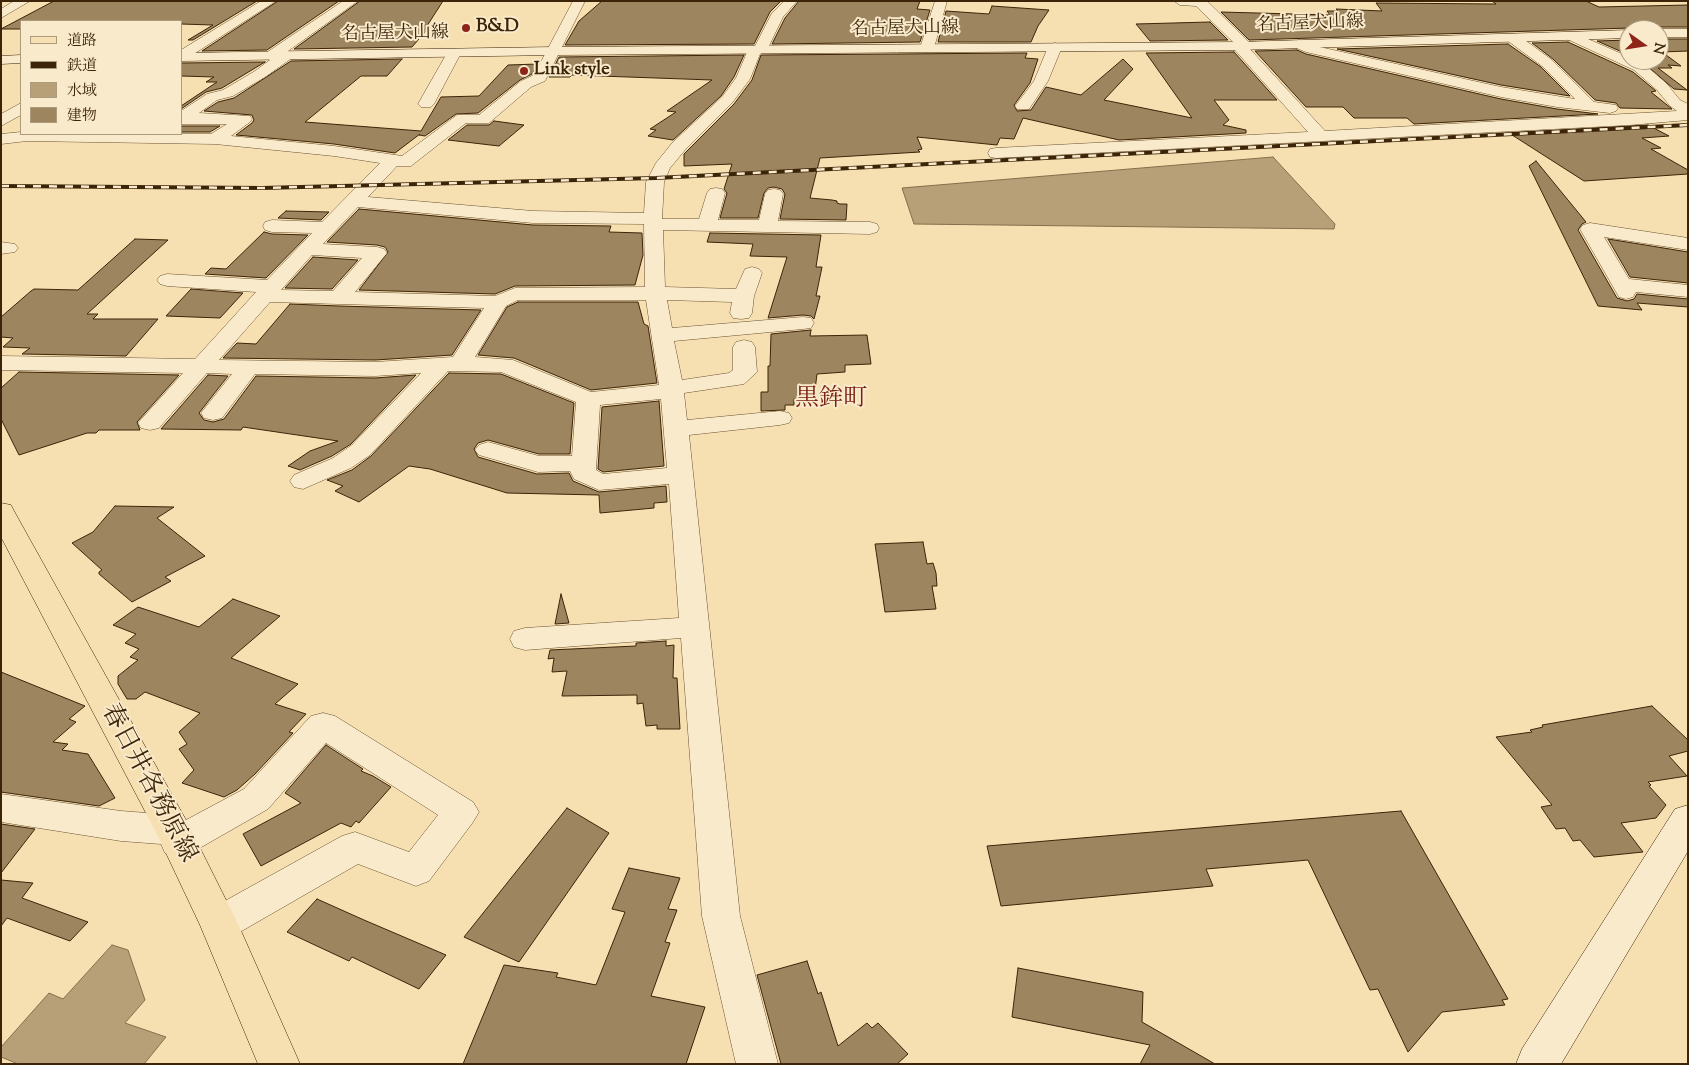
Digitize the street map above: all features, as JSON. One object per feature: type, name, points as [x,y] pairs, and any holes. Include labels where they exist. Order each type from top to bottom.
[{"type":"main road","name":"春日井各務原線","points":[[1,511],[175,836],[219,924],[278,1064]]},
{"type":"street","points":[[1,14],[24,1]]},
{"type":"street","points":[[182,56],[270,1]]},
{"type":"street","points":[[271,56],[352,1]]},
{"type":"street","points":[[1,139],[28,135],[157,136],[334,151],[391,162],[405,162],[463,118],[491,121],[526,84],[540,78],[579,1]]},
{"type":"street","points":[[757,1064],[721,916],[682,475],[671,390],[655,293],[653,221],[655,182],[662,167],[679,146],[727,100],[743,79],[777,16],[791,1]]},
{"type":"street","points":[[926,48],[941,1]]},
{"type":"street","points":[[1180,1],[1200,2],[1242,45],[1320,135]]},
{"type":"street","points":[[1669,34],[1688,33]]},
{"type":"street","name":"名古屋犬山線","points":[[182,57],[554,51],[1242,45],[1619,34]]},
{"type":"street","points":[[1572,36],[1638,67],[1666,91],[1683,114]]},
{"type":"street","points":[[1513,38],[1547,63],[1590,106]]},
{"type":"street","points":[[1298,44],[1311,49],[1501,92],[1590,106],[1683,114]]},
{"type":"street","points":[[1023,106],[1040,81],[1055,47]]},
{"type":"street","points":[[426,104],[454,53]]},
{"type":"street","points":[[189,96],[212,97],[228,93],[288,55]]},
{"type":"street","points":[[1,60],[20,60]]},
{"type":"street","points":[[1666,91],[1688,96]]},
{"type":"street","points":[[182,119],[212,97]]},
{"type":"street","points":[[1,121],[20,109]]},
{"type":"street","points":[[996,153],[1630,120],[1683,114]]},
{"type":"street","points":[[182,119],[244,120],[216,140]]},
{"type":"street","points":[[150,423],[268,291],[391,162]]},
{"type":"street","points":[[707,225],[716,193]]},
{"type":"street","points":[[767,226],[774,194]]},
{"type":"street","points":[[354,201],[533,217],[653,221],[707,225],[870,228]]},
{"type":"street","points":[[272,226],[327,228]]},
{"type":"street","points":[[1688,244],[1590,229],[1624,289],[1688,291]]},
{"type":"street","points":[[1599,247],[1688,260]]},
{"type":"street","points":[[307,249],[377,253],[339,298]]},
{"type":"street","points":[[1,363],[375,369],[451,364],[505,365],[588,399],[671,390],[736,380],[745,372],[741,338],[744,296],[752,273]]},
{"type":"street","points":[[167,280],[339,298],[498,302],[515,294],[616,295],[655,293],[744,296]]},
{"type":"street","points":[[303,481],[342,463],[361,450],[451,364],[498,302]]},
{"type":"street","points":[[662,336],[741,338],[803,323]]},
{"type":"street","points":[[213,413],[249,367]]},
{"type":"street","points":[[588,399],[583,474],[599,482],[682,475]]},
{"type":"street","points":[[676,429],[780,418]]},
{"type":"street","points":[[488,450],[538,464],[584,463]]},
{"type":"street","points":[[525,640],[695,627]]},
{"type":"street","points":[[1,808],[175,836],[256,799],[323,725],[461,812],[416,870],[355,847],[219,924]]},
{"type":"street","points":[[1537,1064],[1688,819]]},
{"type":"water","points":[[1273,157],[1335,224],[1334,229],[914,224],[902,188]]},
{"type":"water","points":[[112,945],[128,950],[145,1000],[125,1023],[166,1037],[144,1064],[18,1064],[1,1057],[1,1047],[49,993],[63,999]]},
{"type":"building","points":[[54,1],[257,1],[193,40],[188,40],[213,25],[182,24],[182,20],[20,20],[20,29],[1,29]]},
{"type":"building","points":[[278,1],[339,1],[267,50],[202,51]]},
{"type":"building","points":[[360,1],[443,1],[425,29],[425,32],[412,47],[294,49]]},
{"type":"building","points":[[602,1],[781,1],[770,12],[754,44],[565,45],[579,21]]},
{"type":"building","points":[[799,1],[920,1],[917,9],[930,10],[920,42],[772,44],[785,18]]},
{"type":"building","points":[[1492,1],[1586,1],[1599,7],[1688,5],[1688,27],[1669,27],[1669,20],[1619,20],[1619,28],[1249,40],[1221,12],[1330,15],[1327,11],[1338,11],[1336,9],[1382,11],[1376,3],[1496,4]]},
{"type":"building","points":[[992,6],[1049,10],[1038,26],[1031,42],[938,42],[946,11],[989,14]]},
{"type":"building","points":[[1210,22],[1228,40],[1150,41],[1136,24]]},
{"type":"building","points":[[1669,39],[1688,39],[1688,51],[1669,52]]},
{"type":"building","points":[[1619,40],[1619,51],[1597,41]]},
{"type":"building","points":[[1568,42],[1619,66],[1619,70],[1633,72],[1656,91],[1651,92],[1672,109],[1620,108],[1616,103],[1595,100],[1553,59],[1532,43]]},
{"type":"building","points":[[1508,44],[1541,67],[1570,96],[1501,85],[1337,49]]},
{"type":"building","points":[[1297,50],[1306,54],[1501,99],[1598,114],[1414,124],[1407,118],[1354,118],[1343,107],[1306,107],[1255,51]]},
{"type":"building","points":[[1234,52],[1277,100],[1214,100],[1229,120],[1223,125],[1246,130],[1246,133],[1119,140],[1023,118],[1014,139],[1000,138],[997,145],[917,137],[922,149],[918,150],[920,152],[820,158],[810,198],[832,200],[840,204],[847,204],[846,220],[780,219],[785,194],[782,189],[774,187],[768,188],[764,193],[758,218],[720,218],[727,193],[724,189],[732,164],[684,166],[684,154],[734,104],[752,80],[761,55],[1027,53],[1025,58],[1038,59],[1030,83],[1014,105],[1017,111],[1031,110],[1046,87],[1081,95],[1123,59],[1133,69],[1104,100],[1192,118],[1146,53]]},
{"type":"building","points":[[744,55],[734,77],[721,96],[673,140],[648,136],[656,130],[650,129],[676,112],[667,111],[712,80],[572,75],[570,77],[549,77],[559,57]]},
{"type":"building","points":[[1669,57],[1681,66],[1669,65]]},
{"type":"building","points":[[402,59],[387,76],[361,76],[305,122],[421,131],[441,97],[479,96],[508,65],[538,64],[532,74],[520,80],[478,113],[456,114],[425,136],[420,134],[395,153],[334,144],[236,135],[252,123],[254,120],[252,115],[204,111],[218,102],[234,98],[291,61]]},
{"type":"building","points":[[265,62],[222,88],[206,92],[182,108],[182,105],[217,82],[206,82],[214,77],[182,76],[182,63]]},
{"type":"building","points":[[1652,70],[1661,70],[1687,90],[1674,89]]},
{"type":"building","points":[[494,121],[524,125],[499,146],[448,140],[467,125],[489,125]]},
{"type":"building","points":[[1648,125],[1669,136],[1642,138],[1661,148],[1651,149],[1688,170],[1688,174],[1584,181],[1509,133]]},
{"type":"building","points":[[182,126],[220,126],[210,132],[182,132]]},
{"type":"building","points":[[1536,161],[1586,222],[1578,230],[1617,298],[1627,301],[1634,299],[1637,294],[1688,299],[1688,307],[1637,303],[1642,310],[1598,306],[1529,166]]},
{"type":"building","points":[[359,209],[533,225],[611,226],[609,232],[642,233],[643,255],[635,285],[515,286],[495,294],[359,290],[388,252],[385,247],[327,242]]},
{"type":"building","points":[[286,211],[329,212],[321,220],[278,218]]},
{"type":"building","points":[[264,232],[308,235],[266,278],[205,274],[211,268],[226,269]]},
{"type":"building","points":[[710,233],[821,235],[816,267],[822,267],[816,296],[820,296],[814,319],[811,316],[803,315],[768,318],[787,257],[750,256],[753,244],[707,242]]},
{"type":"building","points":[[135,239],[168,240],[87,314],[98,314],[93,319],[158,319],[126,356],[22,354],[30,348],[3,347],[13,338],[1,337],[1,317],[31,291],[34,289],[78,290]]},
{"type":"building","points":[[1608,239],[1688,252],[1688,283],[1630,277]]},
{"type":"building","points":[[313,257],[358,260],[332,289],[285,288]]},
{"type":"building","points":[[191,289],[243,293],[220,318],[166,316]]},
{"type":"building","points":[[518,302],[638,302],[644,324],[648,326],[657,383],[591,390],[514,358],[478,355],[507,307]]},
{"type":"building","points":[[290,304],[481,310],[452,355],[375,360],[223,358],[237,343],[256,344]]},
{"type":"building","points":[[811,330],[810,336],[867,335],[871,364],[845,365],[845,372],[817,374],[814,398],[794,399],[794,405],[785,405],[785,410],[761,411],[761,392],[768,392],[771,334]]},
{"type":"building","points":[[19,372],[179,375],[137,422],[140,430],[99,430],[96,433],[87,433],[19,455],[1,419],[1,388]]},
{"type":"building","points":[[449,373],[501,374],[574,403],[570,454],[539,454],[488,440],[478,443],[474,449],[478,457],[537,474],[569,473],[573,481],[599,492],[666,486],[667,502],[654,503],[654,508],[600,513],[599,495],[507,493],[430,469],[409,466],[359,502],[335,491],[343,486],[327,480],[352,470],[371,456]]},
{"type":"building","points":[[208,375],[228,376],[199,413],[204,420],[213,422],[224,419],[256,376],[375,378],[416,375],[351,444],[332,456],[300,470],[288,466],[310,451],[338,441],[243,427],[241,430],[161,429]]},
{"type":"building","points":[[659,401],[664,466],[603,472],[598,469],[602,407]]},
{"type":"building","points":[[115,506],[174,507],[157,518],[205,556],[165,577],[171,581],[132,602],[99,574],[102,570],[72,543],[93,532]]},
{"type":"building","points":[[923,542],[927,564],[933,563],[936,573],[937,586],[932,586],[936,609],[885,612],[875,544]]},
{"type":"building","points":[[561,594],[569,623],[555,624]]},
{"type":"building","points":[[233,599],[280,616],[231,658],[298,684],[275,704],[306,714],[289,732],[293,733],[255,774],[237,790],[224,797],[182,783],[194,770],[179,749],[187,744],[179,732],[200,713],[145,692],[136,699],[127,699],[118,684],[118,676],[138,660],[130,657],[139,649],[125,643],[136,634],[113,625],[138,607],[199,627]]},
{"type":"building","points":[[666,641],[666,646],[674,645],[673,678],[677,678],[680,729],[657,729],[657,725],[646,726],[643,703],[637,704],[637,695],[562,696],[567,671],[552,672],[554,658],[548,659],[550,650],[636,646],[636,643]]},
{"type":"building","points":[[1,672],[85,706],[69,719],[76,722],[53,742],[68,744],[62,750],[88,754],[115,798],[99,806],[1,792]]},
{"type":"building","points":[[1652,706],[1688,740],[1688,751],[1669,756],[1687,776],[1648,782],[1651,785],[1649,786],[1666,805],[1656,818],[1621,823],[1643,852],[1594,857],[1580,840],[1573,841],[1565,828],[1556,829],[1541,807],[1552,805],[1496,737],[1532,732],[1530,730],[1543,727],[1542,725]]},
{"type":"building","points":[[326,745],[363,769],[361,771],[391,787],[359,823],[356,821],[351,827],[341,823],[261,866],[243,834],[301,803],[285,793]]},
{"type":"building","points":[[567,808],[609,833],[519,962],[464,937]]},
{"type":"building","points":[[1401,811],[1508,999],[1502,1000],[1505,1005],[1442,1012],[1408,1052],[1378,989],[1370,990],[1308,860],[1206,869],[1213,886],[1001,906],[987,846]]},
{"type":"building","points":[[1,824],[35,829],[1,873]]},
{"type":"building","points":[[629,868],[680,878],[668,909],[677,910],[665,942],[670,943],[651,996],[705,1007],[686,1064],[463,1064],[504,965],[558,973],[556,977],[596,985],[625,912],[612,909]]},
{"type":"building","points":[[1,880],[33,883],[22,898],[88,922],[70,941],[7,918],[1,926]]},
{"type":"building","points":[[317,899],[446,955],[419,989],[352,957],[349,961],[287,932]]},
{"type":"building","points":[[807,961],[818,994],[821,992],[838,1046],[867,1023],[872,1028],[878,1023],[908,1054],[897,1064],[781,1064],[757,975]]},
{"type":"building","points":[[1018,968],[1143,992],[1142,1022],[1215,1064],[1140,1064],[1150,1045],[1012,1017]]},
{"type":"railway","points":[[1,186],[262,188],[656,178],[1688,125]]},
{"type":"place","name":"B&D","points":[[466,28]]},
{"type":"place","name":"Link style","points":[[524,71]]},
{"type":"district","name":"黒鉾町","points":[[831,401]]}]
